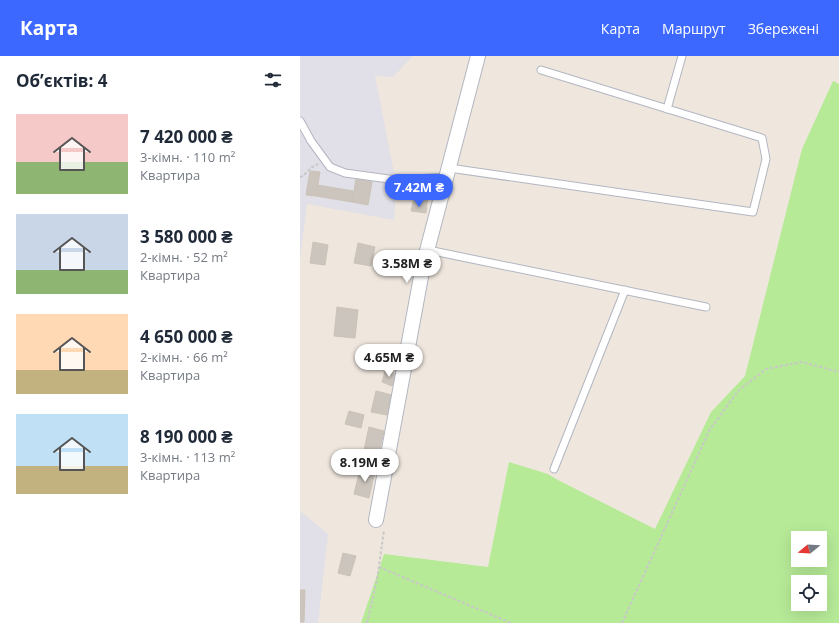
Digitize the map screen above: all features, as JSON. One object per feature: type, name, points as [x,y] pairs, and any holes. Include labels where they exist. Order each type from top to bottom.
[{"type":"street","points":[[376,520],[424,266],[478,56]]},
{"type":"lane","points":[[667,109],[682,56]]},
{"type":"lane","points":[[300,121],[310,142],[324,160],[330,167],[345,174],[396,180],[448,172],[753,212],[766,159],[762,138],[541,70]]},
{"type":"lane","points":[[428,250],[706,306]]},
{"type":"lane","points":[[554,469],[625,290]]},
{"type":"path","points":[[300,177],[312,167],[324,160]]},
{"type":"path","points":[[622,623],[709,431],[738,391],[766,369],[802,362],[839,372]]},
{"type":"path","points":[[367,623],[377,580],[385,528],[376,520]]},
{"type":"path","points":[[379,567],[510,623]]},
{"type":"shaded area","points":[[300,56],[413,56],[393,77],[375,76],[395,178],[341,169],[329,162],[312,137],[300,115]]},
{"type":"shaded area","points":[[300,128],[308,142],[328,169],[397,182],[394,220],[307,204],[300,259]]},
{"type":"shaded area","points":[[300,511],[328,534],[318,623],[300,623]]},
{"type":"green space","points":[[833,81],[839,84],[839,623],[361,623],[384,554],[488,567],[509,462],[548,474],[655,529],[711,412],[745,376],[802,149]]},
{"type":"building","points":[[310,171],[320,172],[316,196],[306,195]]},
{"type":"building","points":[[356,179],[372,182],[368,205],[352,202]]},
{"type":"building","points":[[317,185],[353,191],[352,202],[316,196]]},
{"type":"building","points":[[415,188],[429,191],[427,204],[413,202]]},
{"type":"building","points":[[413,202],[427,204],[426,213],[411,211]]},
{"type":"building","points":[[313,242],[328,245],[325,265],[310,263]]},
{"type":"building","points":[[358,243],[375,247],[371,266],[354,263]]},
{"type":"building","points":[[337,307],[358,310],[355,338],[334,336]]},
{"type":"building","points":[[385,371],[396,374],[392,386],[382,382]]},
{"type":"building","points":[[376,391],[392,395],[387,415],[371,412]]},
{"type":"building","points":[[349,411],[364,415],[361,428],[345,424]]},
{"type":"building","points":[[369,427],[384,431],[379,453],[364,450]]},
{"type":"building","points":[[342,455],[354,458],[352,465],[346,463],[344,468],[339,467]]},
{"type":"building","points":[[360,469],[375,472],[369,498],[354,494]]},
{"type":"building","points":[[343,553],[356,556],[350,576],[338,573]]},
{"type":"building","points":[[300,590],[305,590],[304,622],[300,622]]}]
